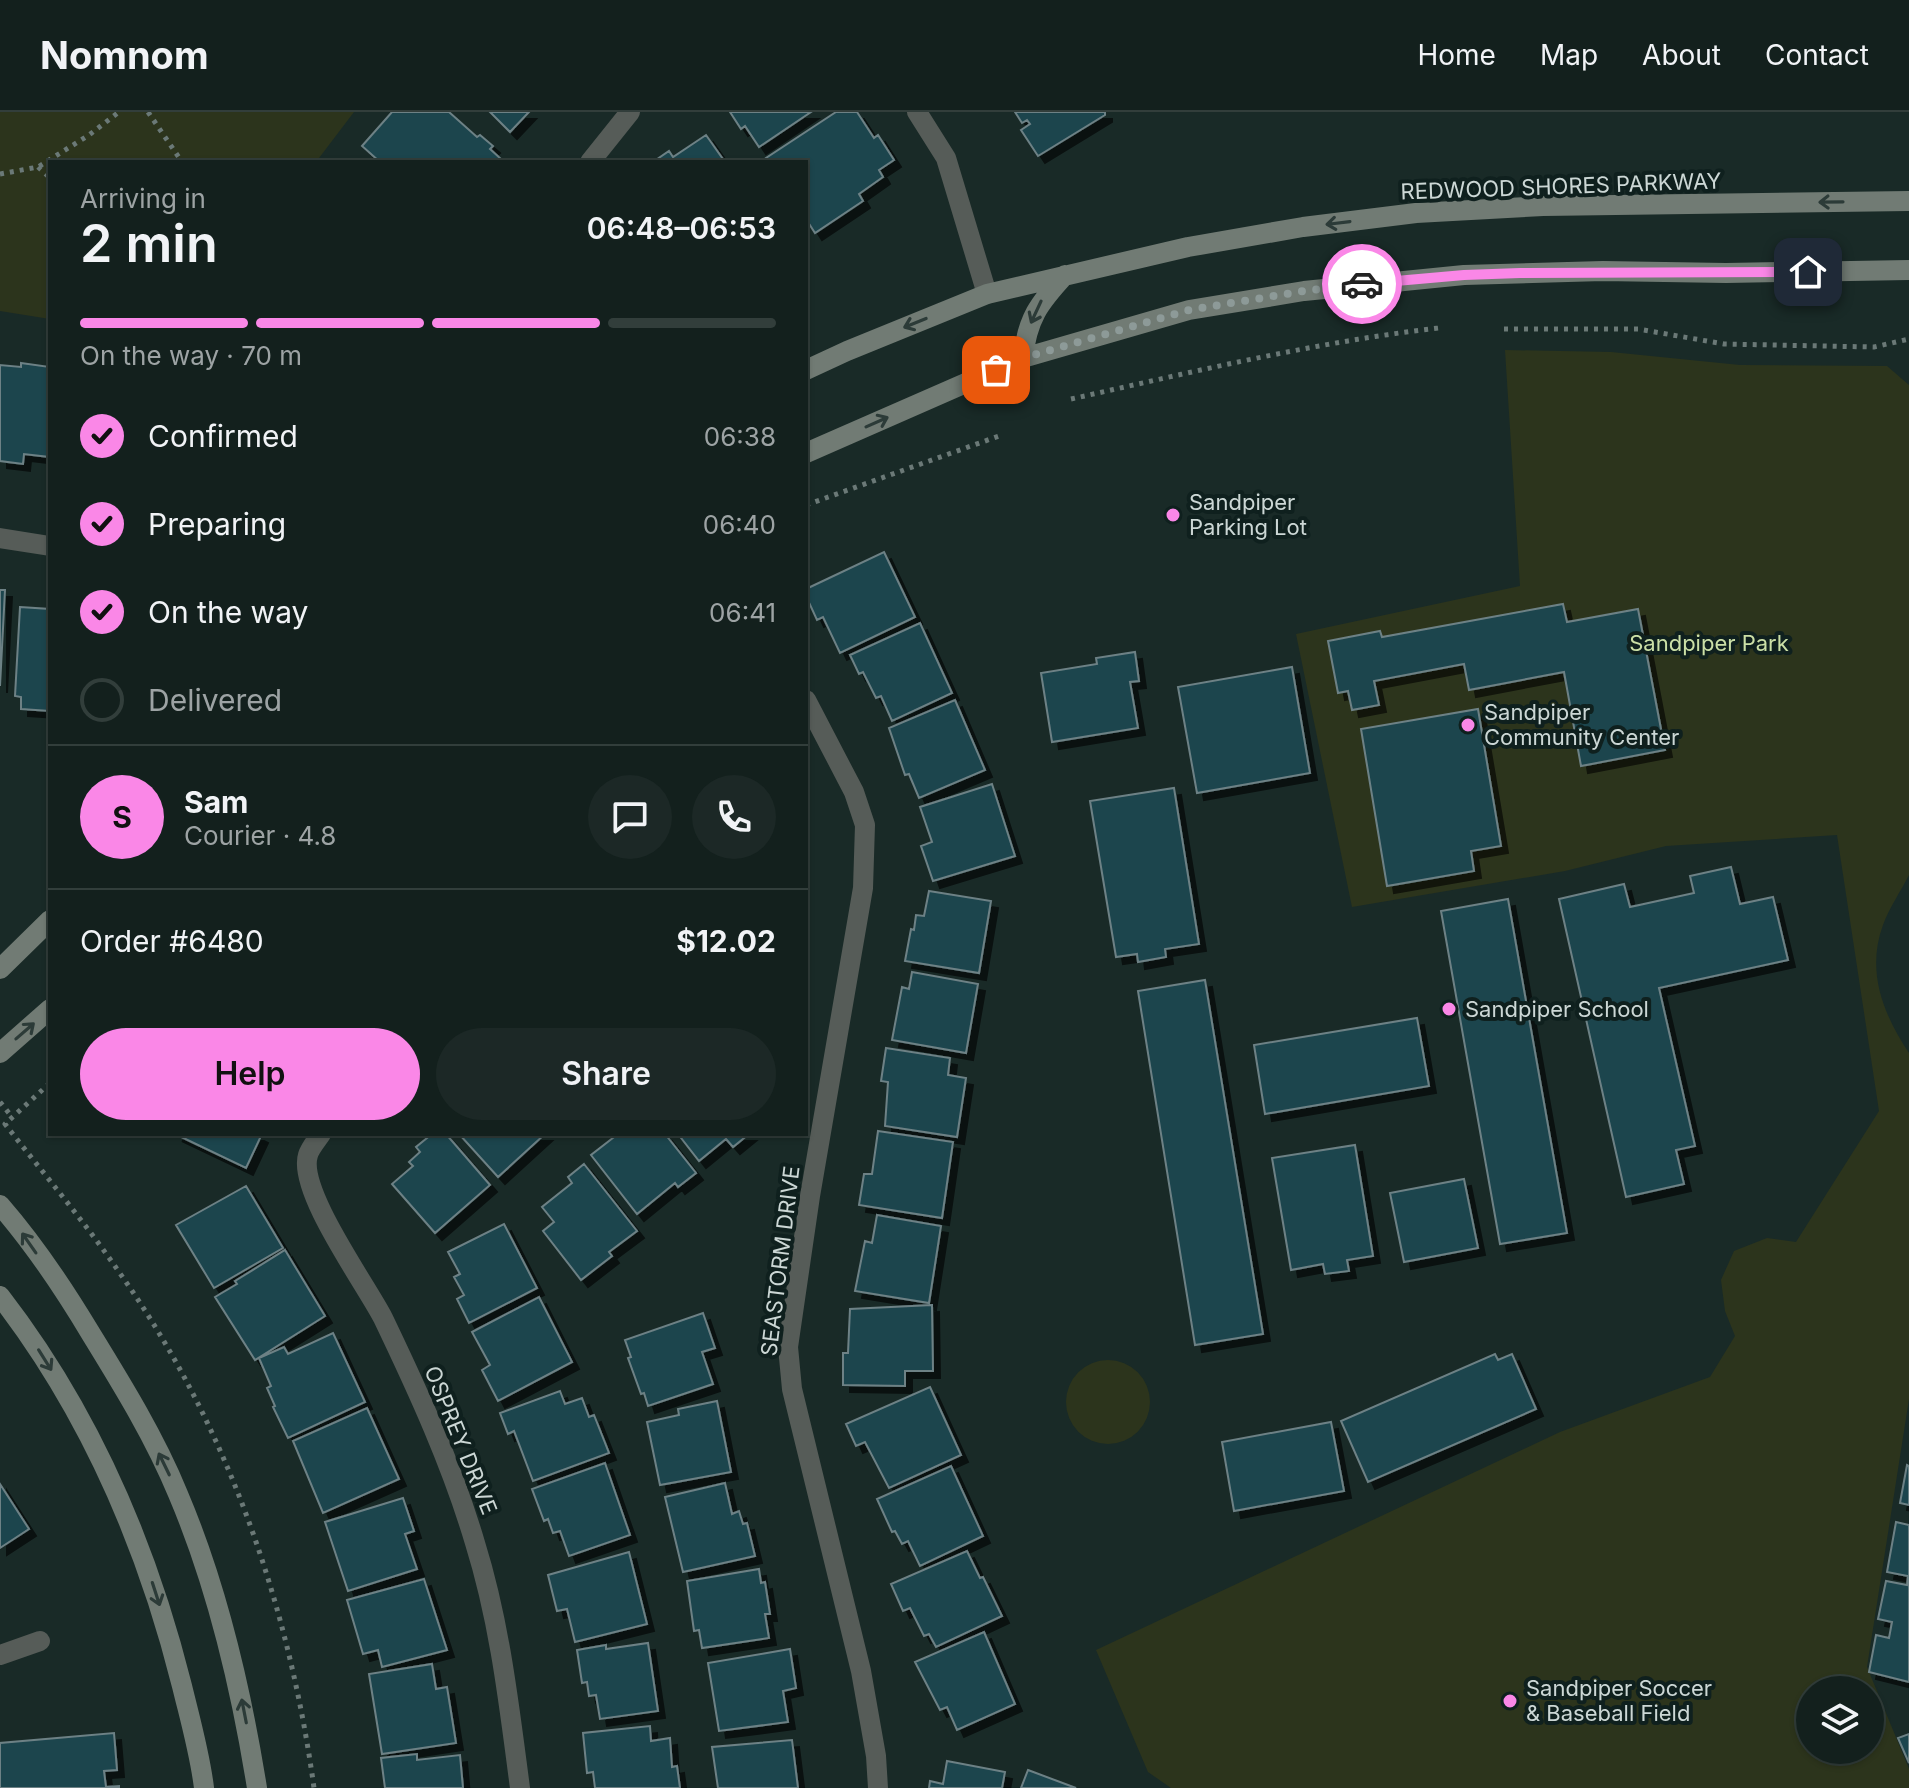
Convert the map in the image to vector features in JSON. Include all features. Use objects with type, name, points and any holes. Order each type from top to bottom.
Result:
[{"type":"main road","name":"REDWOOD SHORES PARKWAY","points":[[808,369],[987,294],[1188,247],[1303,227],[1416,213],[1584,204],[1909,201]]},
{"type":"main road","points":[[808,452],[1023,358],[1189,310],[1331,287],[1464,275],[1603,271],[1726,273],[1909,270]]},
{"type":"main road","points":[[1023,358],[1026,334],[1042,300],[1065,275]]},
{"type":"main road","points":[[0,969],[48,922]]},
{"type":"main road","points":[[0,1053],[48,1011]]},
{"type":"main road","points":[[0,1205],[74,1306],[115,1372],[178,1492],[221,1619],[243,1705],[257,1788]]},
{"type":"main road","points":[[0,1296],[76,1410],[119,1496],[150,1575],[172,1647],[204,1788]]},
{"type":"street","points":[[592,160],[630,112]]},
{"type":"street","points":[[917,112],[946,158],[987,294]]},
{"type":"street","points":[[0,538],[48,546]]},
{"type":"street","name":"SEASTORM DRIVE","points":[[808,710],[814,739],[854,792],[865,825],[863,888],[810,1196],[788,1347],[792,1389],[861,1671],[876,1756],[878,1788]]},
{"type":"street","name":"OSPREY DRIVE","points":[[320,1136],[308,1155],[308,1181],[318,1205],[380,1313],[427,1410],[476,1543],[505,1665],[520,1788]]},
{"type":"street","points":[[0,1655],[40,1641]]},
{"type":"path","points":[[49,160],[119,112]]},
{"type":"path","points":[[148,112],[181,160]]},
{"type":"path","points":[[0,174],[38,167],[48,161]]},
{"type":"path","points":[[38,167],[48,176]]},
{"type":"path","points":[[1071,399],[1369,337],[1439,328]]},
{"type":"path","points":[[1504,329],[1638,329],[1724,344],[1761,345],[1874,347],[1909,339]]},
{"type":"path","points":[[808,504],[999,436]]},
{"type":"path","points":[[48,1085],[5,1124],[120,1273],[200,1408],[254,1532],[275,1597],[295,1675],[314,1788]]},
{"type":"path","points":[[0,1102],[12,1117]]},
{"type":"green space","points":[[0,112],[354,112],[318,160],[48,160],[48,319],[0,311]]},
{"type":"green space","name":"Sandpiper Park","points":[[1505,350],[1611,352],[1740,365],[1887,366],[1909,385],[1909,875],[1883,925],[1876,959],[1885,1007],[1909,1053],[1909,1399],[1867,1667],[1871,1676],[1796,1676],[1796,1764],[1884,1764],[1884,1708],[1909,1769],[1909,1788],[1171,1788],[1148,1772],[1096,1650],[1560,1432],[1710,1377],[1735,1336],[1725,1311],[1721,1280],[1734,1251],[1767,1238],[1796,1242],[1879,1111],[1837,835],[1666,846],[1565,871],[1352,907],[1296,634],[1520,586]]},
{"type":"green space","points":[[1100,1360],[1116,1360],[1132,1367],[1143,1378],[1150,1402],[1147,1418],[1138,1432],[1116,1444],[1100,1444],[1084,1437],[1073,1426],[1066,1410],[1066,1394],[1073,1378],[1084,1367]]},
{"type":"building","points":[[392,112],[449,112],[477,137],[480,135],[493,146],[490,149],[501,159],[378,160],[362,146]]},
{"type":"building","points":[[490,112],[529,112],[510,132]]},
{"type":"building","points":[[730,112],[811,112],[759,147],[745,126],[741,129]]},
{"type":"building","points":[[836,112],[857,112],[874,138],[878,135],[894,160],[879,170],[883,177],[859,194],[863,201],[815,233],[808,222],[808,160],[766,158]]},
{"type":"building","points":[[1015,112],[1105,112],[1105,115],[1038,156],[1021,130],[1030,124],[1027,120],[1022,123]]},
{"type":"building","points":[[706,135],[724,160],[656,160],[669,151],[673,157]]},
{"type":"building","points":[[21,363],[48,367],[48,457],[24,454],[23,464],[0,461],[0,365],[21,367]]},
{"type":"building","points":[[884,552],[915,617],[840,653],[823,617],[817,620],[808,600],[808,588]]},
{"type":"building","points":[[0,590],[5,590],[0,686]]},
{"type":"building","points":[[1563,604],[1567,622],[1638,609],[1665,750],[1581,766],[1564,672],[1469,690],[1464,664],[1374,681],[1379,705],[1352,710],[1348,691],[1338,693],[1328,641],[1380,631],[1382,637]]},
{"type":"building","points":[[20,607],[48,609],[48,711],[21,709],[21,697],[15,696]]},
{"type":"building","points":[[920,623],[952,693],[892,721],[881,696],[876,698],[850,655]]},
{"type":"building","points":[[1135,652],[1139,681],[1130,682],[1138,728],[1052,742],[1041,673],[1097,664],[1096,658]]},
{"type":"building","points":[[1292,667],[1310,773],[1197,793],[1178,687]]},
{"type":"building","points":[[955,700],[985,770],[919,798],[909,774],[905,775],[889,728]]},
{"type":"building","points":[[1478,709],[1501,846],[1471,851],[1474,871],[1387,886],[1361,729]]},
{"type":"building","points":[[992,784],[1015,856],[933,881],[921,846],[932,842],[920,807]]},
{"type":"building","points":[[1174,788],[1199,944],[1165,949],[1166,957],[1138,962],[1137,954],[1116,957],[1090,801]]},
{"type":"building","points":[[1731,867],[1740,904],[1773,897],[1788,960],[1659,988],[1695,1146],[1676,1150],[1684,1184],[1626,1197],[1559,899],[1624,884],[1630,907],[1694,893],[1690,876]]},
{"type":"building","points":[[929,891],[991,901],[979,973],[905,961],[911,929],[914,930],[916,915],[924,916]]},
{"type":"building","points":[[1508,899],[1567,1233],[1500,1244],[1441,911]]},
{"type":"building","points":[[912,972],[978,984],[966,1053],[892,1040],[902,987],[909,989]]},
{"type":"building","points":[[1205,980],[1263,1334],[1195,1345],[1138,991]]},
{"type":"building","points":[[1417,1018],[1429,1086],[1265,1114],[1254,1045]]},
{"type":"building","points":[[886,1048],[950,1058],[948,1075],[966,1078],[957,1137],[885,1126],[888,1082],[881,1081]]},
{"type":"building","points":[[878,1131],[953,1142],[942,1218],[859,1205],[864,1174],[872,1174]]},
{"type":"building","points":[[179,1136],[261,1136],[246,1168]]},
{"type":"building","points":[[430,1136],[448,1136],[490,1185],[435,1233],[392,1184],[413,1166],[409,1162],[420,1152],[416,1147]]},
{"type":"building","points":[[461,1136],[543,1136],[498,1177]]},
{"type":"building","points":[[615,1136],[667,1136],[696,1173],[678,1187],[675,1183],[637,1214],[591,1155]]},
{"type":"building","points":[[680,1136],[747,1136],[733,1147],[726,1139],[699,1161]]},
{"type":"building","points":[[1355,1145],[1373,1256],[1347,1260],[1349,1271],[1325,1274],[1323,1264],[1291,1270],[1272,1158]]},
{"type":"building","points":[[584,1164],[637,1231],[609,1252],[612,1256],[581,1280],[543,1231],[554,1222],[542,1207],[572,1183],[568,1177]]},
{"type":"building","points":[[1464,1179],[1478,1248],[1404,1262],[1390,1193]]},
{"type":"building","points":[[246,1186],[283,1248],[214,1288],[176,1225]]},
{"type":"building","points":[[877,1215],[941,1226],[929,1303],[855,1291],[865,1241],[872,1243]]},
{"type":"building","points":[[504,1224],[537,1288],[469,1323],[457,1299],[464,1295],[454,1277],[460,1274],[448,1252]]},
{"type":"building","points":[[285,1250],[325,1316],[255,1360],[215,1297]]},
{"type":"building","points":[[539,1297],[572,1362],[498,1401],[482,1370],[490,1365],[472,1332]]},
{"type":"building","points":[[932,1305],[933,1371],[905,1371],[905,1386],[843,1385],[843,1353],[848,1353],[850,1309]]},
{"type":"building","points":[[703,1313],[715,1348],[702,1352],[713,1384],[648,1406],[628,1358],[631,1357],[625,1340]]},
{"type":"building","points":[[333,1333],[365,1402],[288,1438],[273,1407],[267,1388],[271,1386],[259,1358],[284,1347],[288,1354]]},
{"type":"building","points":[[1495,1354],[1498,1360],[1512,1354],[1536,1409],[1368,1482],[1341,1421]]},
{"type":"building","points":[[930,1387],[961,1455],[889,1488],[865,1442],[856,1446],[846,1424]]},
{"type":"building","points":[[560,1391],[565,1404],[582,1398],[589,1417],[594,1415],[609,1453],[533,1481],[514,1431],[508,1434],[500,1413]]},
{"type":"building","points":[[717,1401],[731,1472],[660,1485],[647,1422],[679,1415],[678,1409]]},
{"type":"building","points":[[367,1408],[399,1479],[323,1513],[293,1441]]},
{"type":"building","points":[[1331,1422],[1344,1491],[1234,1511],[1222,1442]]},
{"type":"building","points":[[605,1463],[630,1535],[569,1556],[560,1531],[553,1533],[548,1519],[544,1521],[532,1489]]},
{"type":"building","points":[[951,1466],[983,1536],[920,1566],[908,1541],[902,1544],[895,1531],[892,1532],[877,1499]]},
{"type":"building","points":[[1909,1466],[1909,1505],[1900,1503]]},
{"type":"building","points":[[725,1483],[732,1514],[739,1511],[743,1524],[747,1523],[755,1556],[683,1572],[665,1497]]},
{"type":"building","points":[[0,1484],[29,1529],[0,1548]]},
{"type":"building","points":[[403,1498],[414,1531],[405,1534],[417,1569],[348,1591],[325,1522]]},
{"type":"building","points":[[1896,1522],[1909,1525],[1909,1682],[1869,1672],[1876,1635],[1889,1638],[1892,1622],[1878,1619],[1886,1581],[1907,1585],[1908,1576],[1887,1572]]},
{"type":"building","points":[[967,1551],[1002,1616],[936,1647],[929,1634],[924,1636],[910,1608],[903,1611],[891,1584]]},
{"type":"building","points":[[629,1552],[647,1624],[575,1642],[567,1609],[557,1611],[548,1575]]},
{"type":"building","points":[[759,1569],[761,1583],[765,1582],[770,1614],[765,1614],[769,1638],[702,1648],[699,1630],[694,1631],[687,1581]]},
{"type":"building","points":[[424,1579],[447,1650],[382,1667],[378,1650],[363,1654],[347,1600]]},
{"type":"building","points":[[984,1632],[1015,1704],[957,1730],[947,1707],[940,1710],[915,1662]]},
{"type":"building","points":[[648,1643],[658,1711],[600,1719],[596,1695],[589,1696],[587,1682],[582,1683],[577,1650]]},
{"type":"building","points":[[790,1649],[796,1688],[783,1691],[788,1722],[719,1731],[708,1663]]},
{"type":"building","points":[[432,1664],[436,1689],[447,1687],[456,1743],[382,1754],[369,1674]]},
{"type":"building","points":[[650,1726],[651,1741],[670,1738],[672,1767],[677,1766],[680,1788],[595,1788],[593,1772],[587,1773],[583,1733]]},
{"type":"building","points":[[114,1733],[117,1770],[104,1771],[106,1787],[119,1788],[0,1788],[0,1743]]},
{"type":"building","points":[[1909,1734],[1909,1763],[1898,1738]]},
{"type":"building","points":[[792,1740],[798,1788],[718,1788],[712,1747]]},
{"type":"building","points":[[417,1754],[417,1760],[460,1755],[463,1788],[385,1788],[381,1758]]},
{"type":"building","points":[[947,1761],[1005,1772],[1002,1788],[929,1788],[930,1781],[943,1784]]},
{"type":"building","points":[[1028,1770],[1076,1788],[1021,1788]]},
{"type":"way so far","points":[[996,370],[1023,358],[1189,310],[1362,284]]},
{"type":"place","name":"Sandpiper Parking Lot","points":[[1173,515]]},
{"type":"place","name":"Sandpiper Community Center","points":[[1468,725]]},
{"type":"place","name":"Sandpiper School","points":[[1449,1009]]},
{"type":"place","name":"Sandpiper Soccer & Baseball Field","points":[[1510,1701]]},
{"type":"route","points":[[1362,284],[1520,273],[1808,272]]}]
